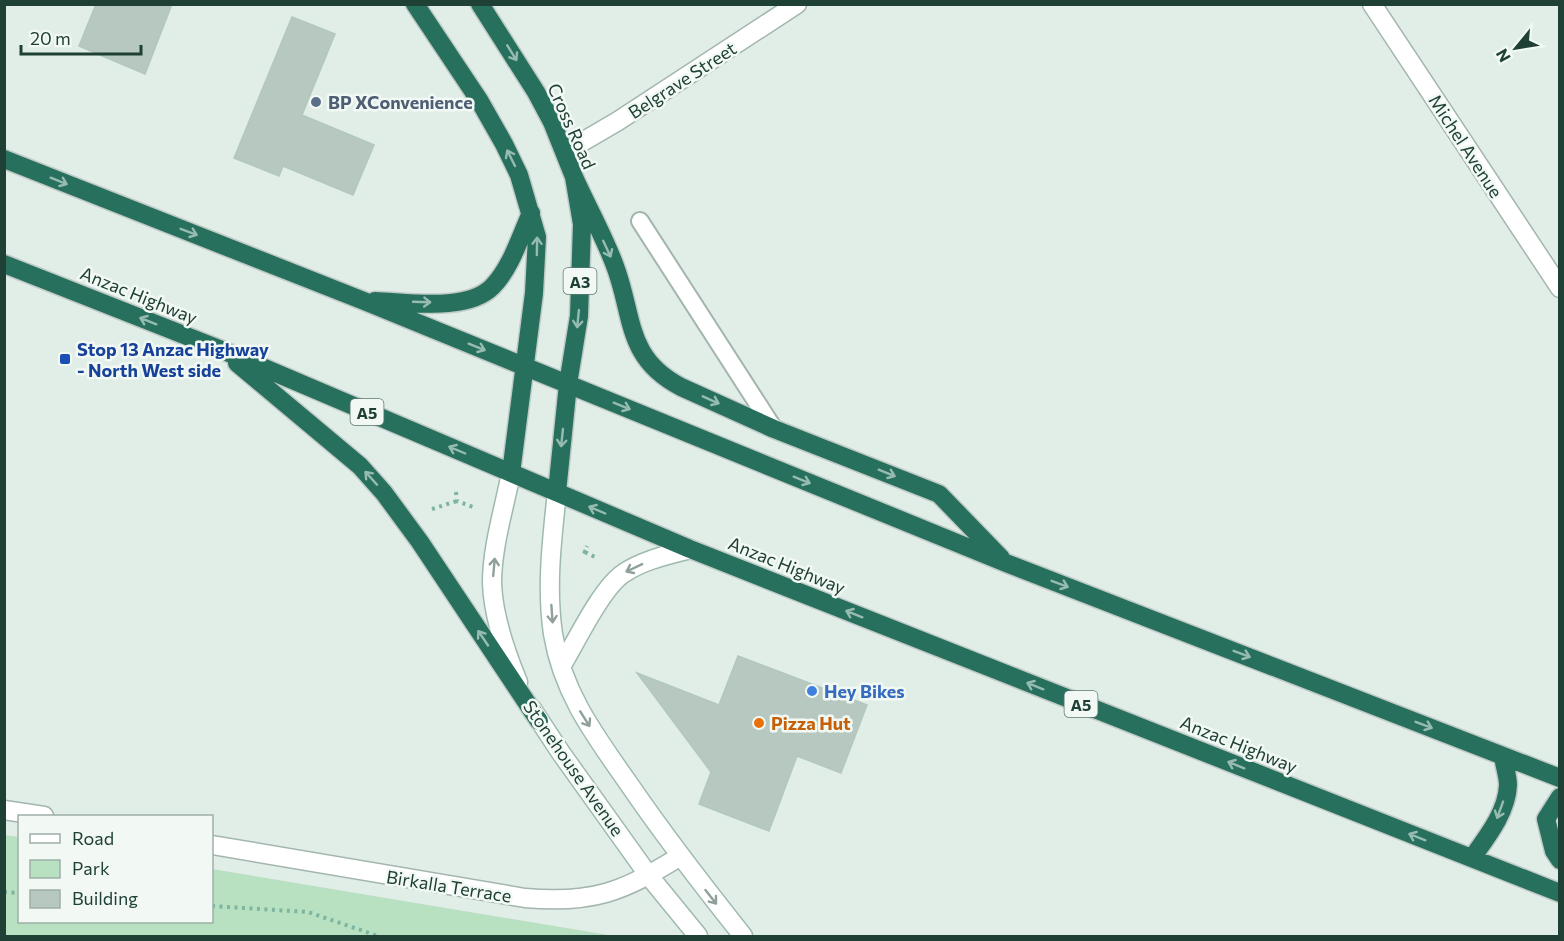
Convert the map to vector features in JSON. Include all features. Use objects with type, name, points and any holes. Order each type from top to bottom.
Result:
[{"type":"highway","points":[[415,4],[479,100],[504,144],[519,175],[537,237],[525,367],[511,473]]},
{"type":"highway","name":"Cross Road","points":[[480,4],[536,92],[565,152],[574,177],[582,224],[579,316],[568,384],[557,492]]},
{"type":"highway","points":[[4,159],[364,301],[1006,563],[1560,778]]},
{"type":"highway","points":[[574,177],[615,266],[631,331],[649,362],[668,380],[774,429],[939,494],[1006,563]]},
{"type":"highway","points":[[364,301],[459,303],[482,295],[501,274],[531,213]]},
{"type":"highway","name":"Anzac Highway","points":[[4,264],[222,350],[690,549],[1560,893]]},
{"type":"highway","points":[[222,350],[360,466],[384,493],[420,542],[539,721]]},
{"type":"highway","points":[[1472,858],[1491,832],[1501,811],[1508,786],[1503,756]]},
{"type":"highway","points":[[1560,797],[1546,819],[1554,850],[1560,860]]},
{"type":"street","name":"Belgrave Street","points":[[565,152],[618,121],[797,4]]},
{"type":"street","name":"Michel Avenue","points":[[1372,4],[1560,288]]},
{"type":"street","name":"Stonehouse Avenue","points":[[511,473],[497,543],[492,585],[495,606],[512,669],[539,721],[649,876],[698,936]]},
{"type":"street","name":"Stonehouse Avenue","points":[[557,492],[550,575],[554,635],[569,688],[582,716],[680,857],[743,936]]},
{"type":"street","points":[[562,665],[604,595],[623,573],[649,561],[690,549]]},
{"type":"street","points":[[4,810],[37,815]]},
{"type":"street","name":"Birkalla Terrace","points":[[213,845],[548,900],[589,898],[611,893],[649,876],[680,857]]},
{"type":"lane","points":[[640,221],[774,429]]},
{"type":"path","points":[[456,492],[457,501]]},
{"type":"path","points":[[430,509],[457,501],[477,508]]},
{"type":"path","points":[[585,552],[597,559]]},
{"type":"path","points":[[213,906],[308,912],[378,936]]},
{"type":"green space","points":[[4,835],[18,837],[18,923],[213,923],[213,869],[614,936],[5,936]]},
{"type":"building","points":[[96,4],[172,4],[145,74],[79,46]]},
{"type":"building","points":[[292,17],[335,34],[302,115],[374,145],[353,195],[283,166],[279,176],[234,158]]},
{"type":"building","points":[[738,656],[867,705],[841,773],[797,756],[769,831],[699,804],[711,772],[637,673],[719,705]]},
{"type":"place","name":"BP XConvenience","points":[[316,102]]},
{"type":"place","name":"Stop 13 Anzac Highway - North West side","points":[[65,359]]},
{"type":"place","name":"Hey Bikes","points":[[812,691]]},
{"type":"place","name":"Pizza Hut","points":[[759,723]]}]
